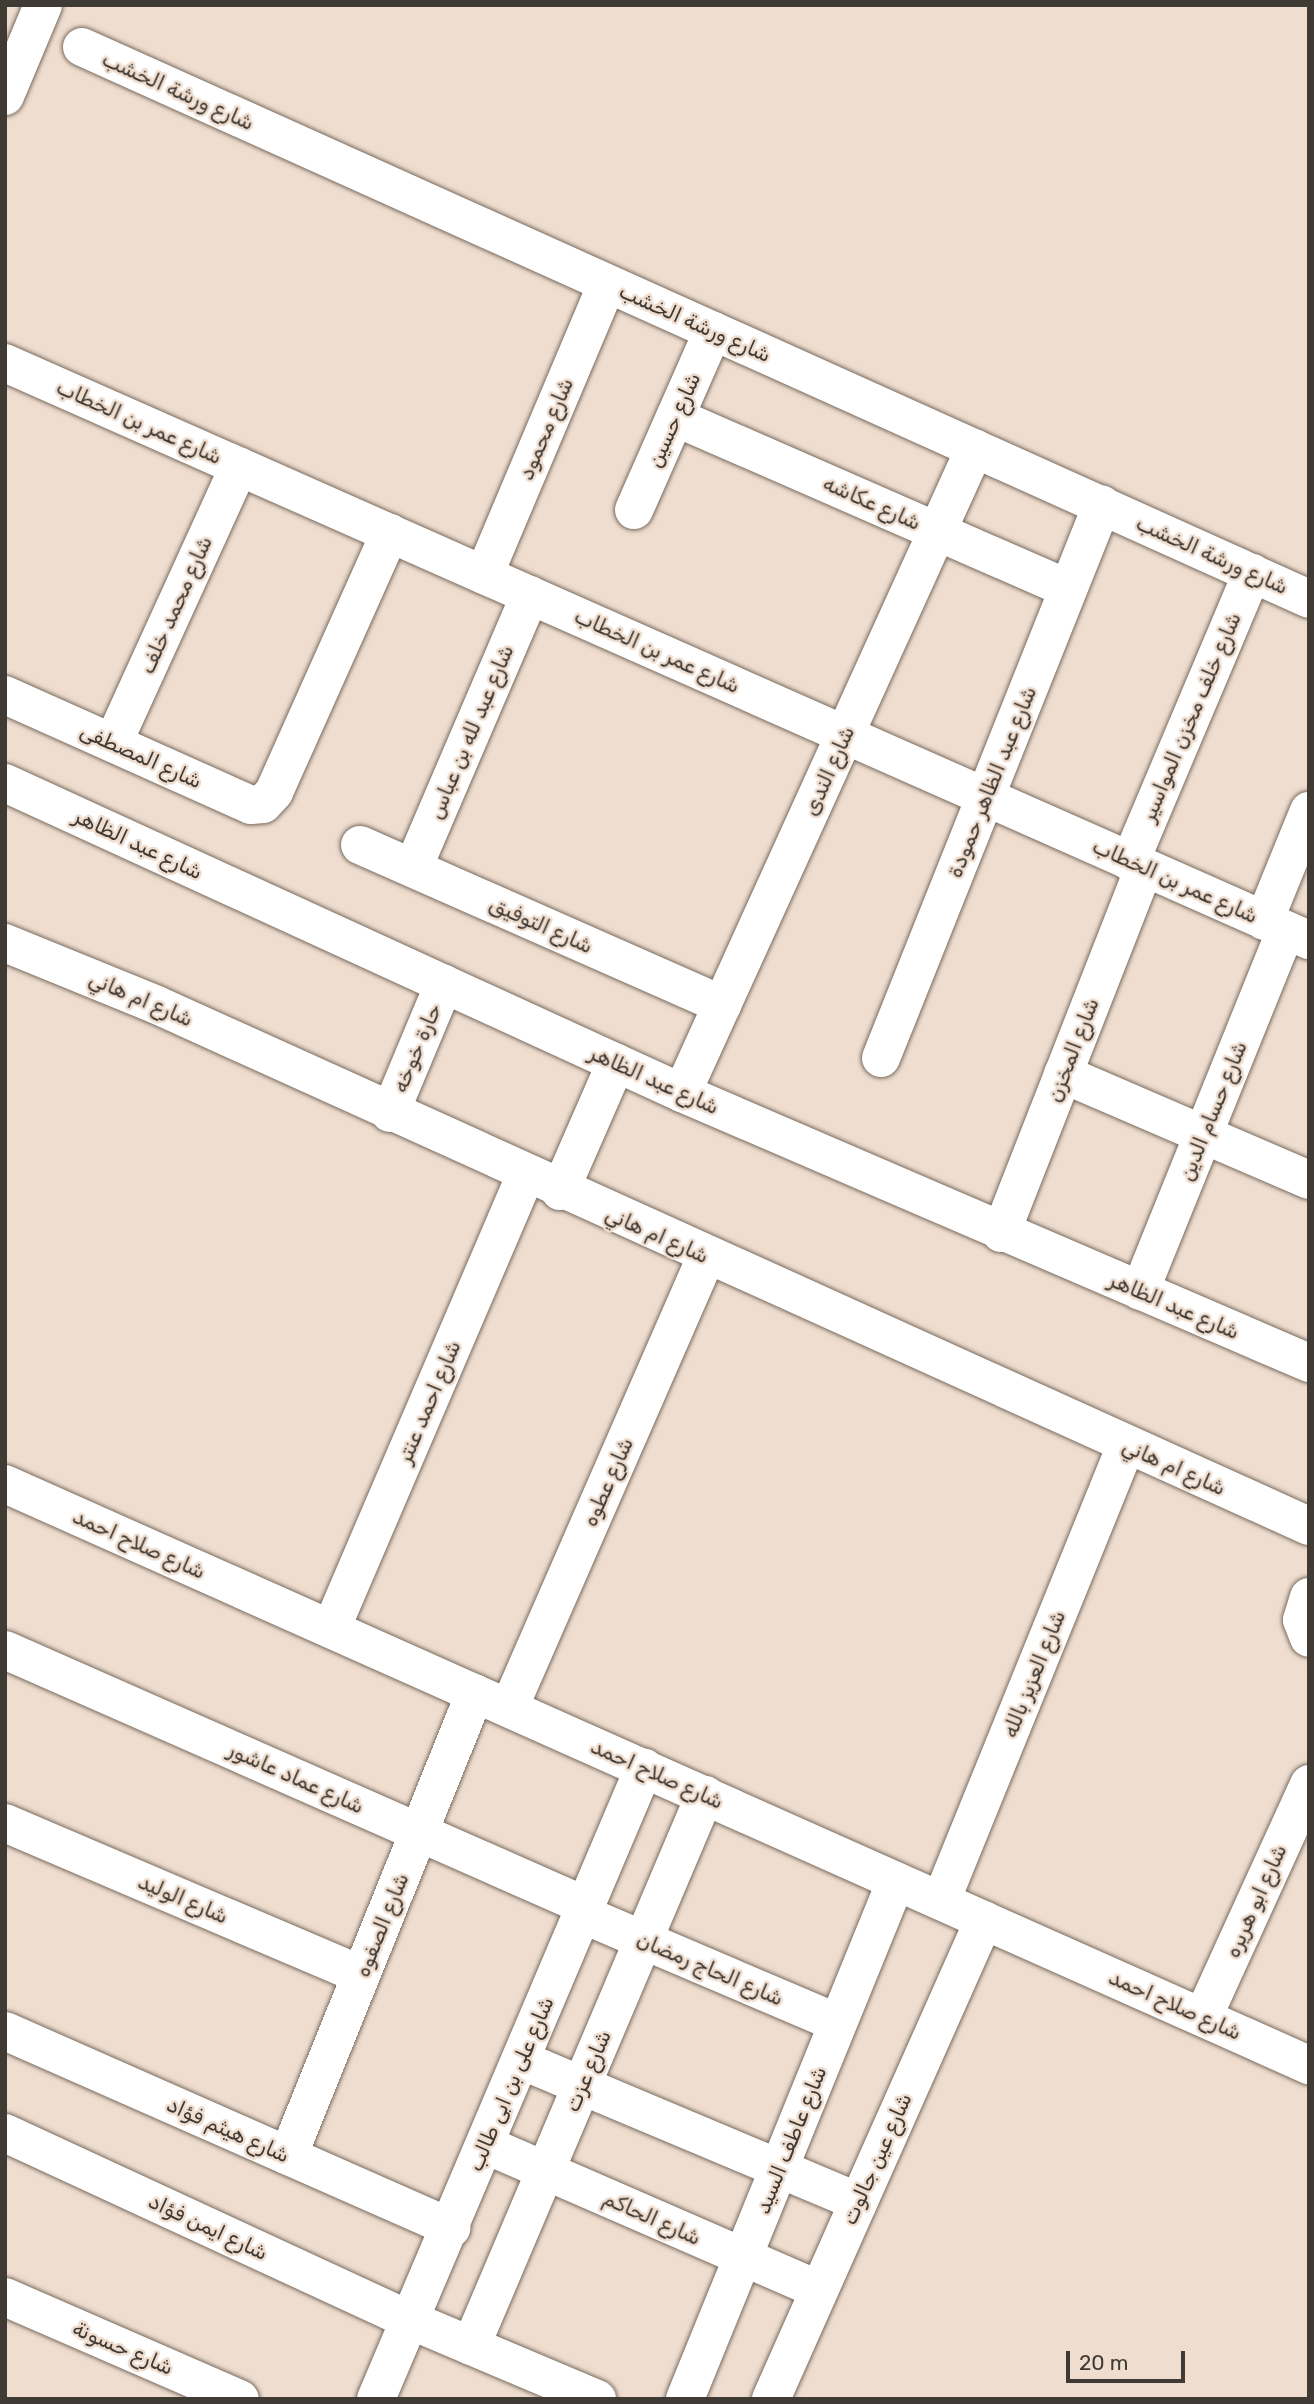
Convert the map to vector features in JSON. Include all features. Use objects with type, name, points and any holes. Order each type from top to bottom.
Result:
[{"type":"street","points":[[5,96],[43,5]]},
{"type":"street","name":"شارع ورشة الخشب","points":[[82,47],[1309,599]]},
{"type":"street","name":"شارع محمود","points":[[484,575],[607,284]]},
{"type":"street","name":"شارع حسين","points":[[634,510],[713,331]]},
{"type":"street","name":"شارع عمر بن الخطاب","points":[[5,363],[1286,930]]},
{"type":"street","name":"شارع عكاشه","points":[[675,417],[1068,589]]},
{"type":"street","name":"شارع الندى","points":[[682,1093],[975,449]]},
{"type":"street","name":"شارع محمد خلف","points":[[113,743],[239,466]]},
{"type":"street","name":"شارع عبد الظاهر حمودة","points":[[881,1058],[1102,506]]},
{"type":"street","name":"شارع المصطفى","points":[[5,695],[251,806],[263,804],[274,792],[390,533]]},
{"type":"street","name":"شارع خلف مخزن المواسير","points":[[1137,865],[1252,573]]},
{"type":"street","name":"شارع عبد لله بن عباس","points":[[413,868],[530,595]]},
{"type":"street","name":"شارع عبد الظاهر","points":[[5,783],[682,1093],[1001,1233],[1309,1363]]},
{"type":"street","name":"شارع حسام الدين","points":[[1140,1292],[1286,930],[1304,835]]},
{"type":"street","name":"شارع التوفيق","points":[[360,845],[722,1005]]},
{"type":"street","name":"شارع المخزن","points":[[1001,1233],[1063,1074],[1137,865]]},
{"type":"street","name":"شارع ام هاني","points":[[5,943],[158,1005],[560,1191],[1309,1526]]},
{"type":"street","name":"حارة خوخه","points":[[390,1113],[444,984]]},
{"type":"street","points":[[560,1191],[616,1063]]},
{"type":"street","points":[[1063,1074],[1309,1180]]},
{"type":"street","name":"شارع احمد عنتر","points":[[331,1629],[526,1175]]},
{"type":"street","name":"شارع عطوه","points":[[492,1700],[706,1257]]},
{"type":"street","name":"شارع العزيز بالله","points":[[941,1901],[1126,1446]]},
{"type":"street","name":"شارع صلاح احمد","points":[[5,1484],[1309,2065]]},
{"type":"street","points":[[1309,1597],[1302,1620],[1309,1638]]},
{"type":"street","name":"شارع عماد عاشور","points":[[5,1650],[419,1833],[584,1910]]},
{"type":"street","name":"شارع الصفوه","points":[[288,2156],[419,1833],[492,1700]]},
{"type":"street","name":"شارع على بن ابى طالب","points":[[376,2399],[412,2321],[644,1768]]},
{"type":"street","name":"شارع ابو هريره","points":[[1203,2017],[1309,1784]]},
{"type":"street","name":"شارع عزت","points":[[471,2346],[705,1795]]},
{"type":"street","name":"شارع الوليد","points":[[5,1823],[361,1975]]},
{"type":"street","name":"شارع عاطف السيد","points":[[685,2399],[897,1881]]},
{"type":"street","name":"شارع الحاج رمضان","points":[[584,1910],[643,1940],[838,2023]]},
{"type":"street","name":"شارع عين جالوت","points":[[771,2399],[984,1920]]},
{"type":"street","name":"شارع هيثم فؤاد","points":[[5,2031],[451,2228]]},
{"type":"street","points":[[521,2060],[858,2202]]},
{"type":"street","name":"شارع ايمن فؤاد","points":[[5,2133],[412,2321],[597,2399]]},
{"type":"street","name":"شارع الحاكم","points":[[486,2145],[819,2290]]},
{"type":"street","name":"شارع حسونة","points":[[5,2297],[240,2399]]}]
